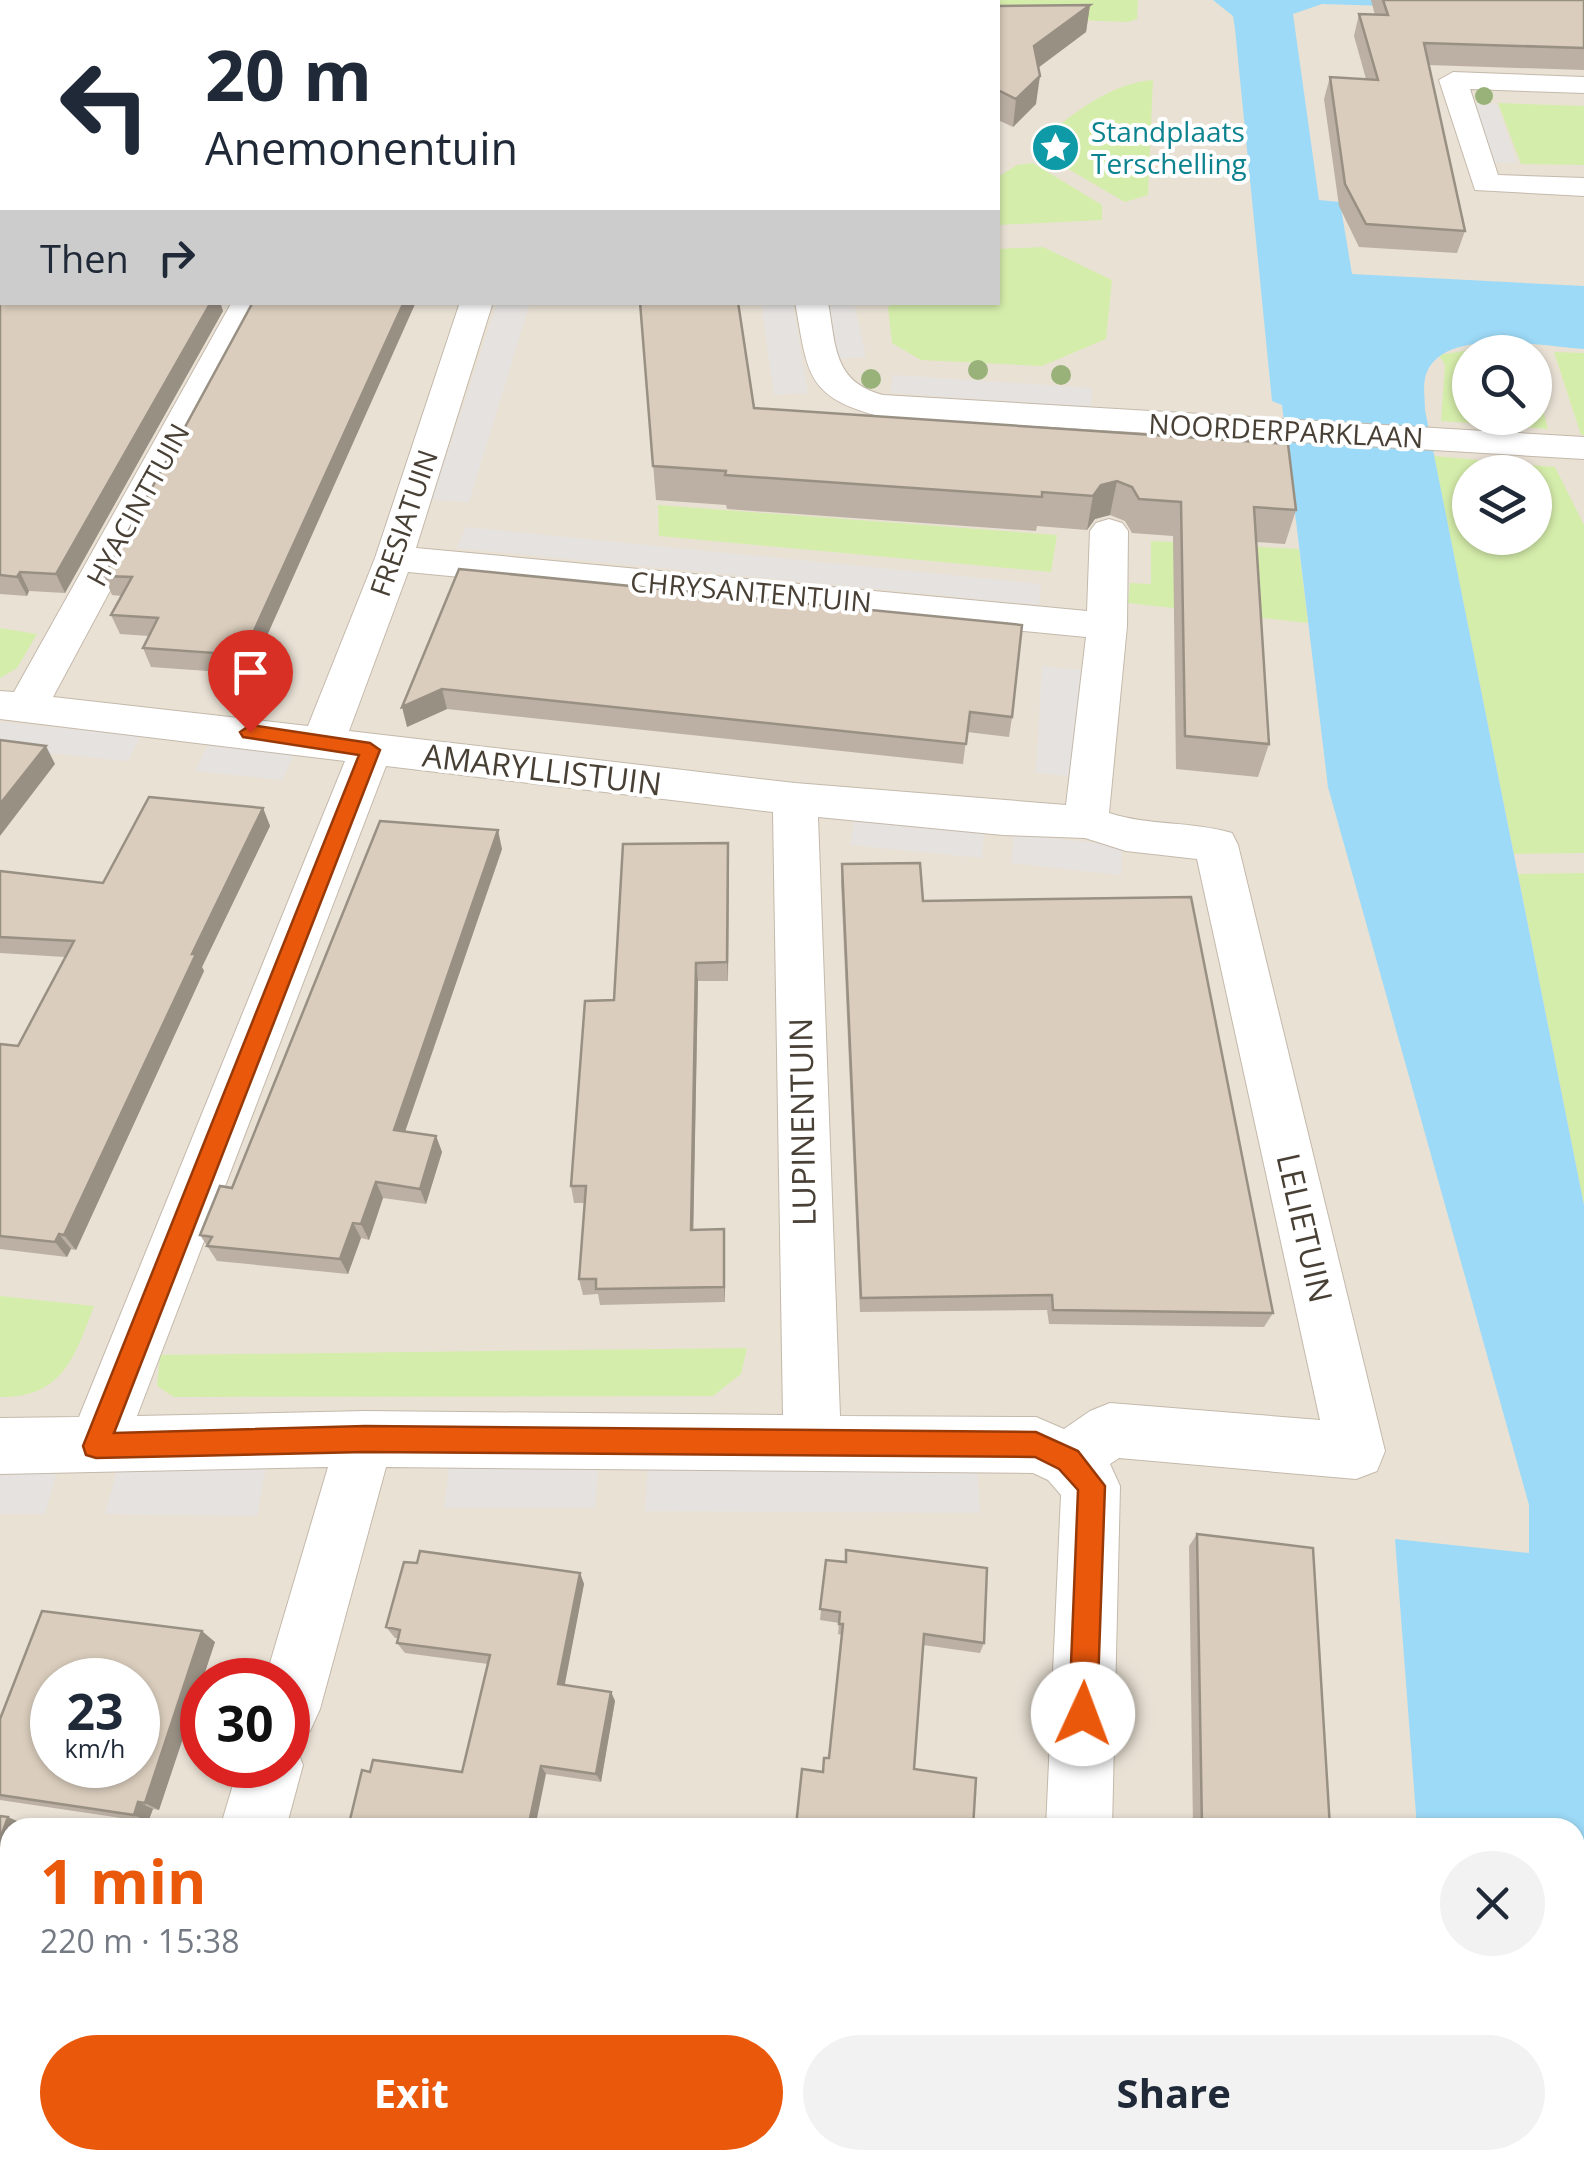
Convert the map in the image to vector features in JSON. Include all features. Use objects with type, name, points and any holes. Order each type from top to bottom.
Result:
[{"type":"street","points":[[1584,85],[1454,80],[1486,184],[1584,187]]},
{"type":"street","name":"HYACINTTUIN","points":[[14,706],[247,305]]},
{"type":"street","name":"FRESIATUIN","points":[[96,1446],[347,745],[394,558],[476,305]]},
{"type":"street","name":"NOORDERPARKLAAN","points":[[812,305],[828,380],[855,401],[882,406],[1108,437],[1171,421],[1584,448]]},
{"type":"street","points":[[1086,822],[1107,626],[1109,531]]},
{"type":"street","name":"CHRYSANTENTUIN","points":[[394,558],[1107,626]]},
{"type":"street","name":"AMARYLLISTUIN","points":[[14,706],[795,799],[1003,819],[1086,822]]},
{"type":"street","name":"LUPINENTUIN","points":[[795,799],[812,1444]]},
{"type":"street","name":"LELIETUIN","points":[[1069,1460],[1110,1430],[1356,1451],[1216,846],[1126,835],[1086,822]]},
{"type":"street","points":[[303,1658],[365,1439]]},
{"type":"street","points":[[0,1446],[365,1439],[1036,1445],[1069,1460],[1091,1486],[1079,1818]]},
{"type":"street","points":[[257,1818],[265,1788]]},
{"type":"shaded area","points":[[1000,0],[1584,0],[1584,1818],[0,1818],[0,305],[1000,305]]},
{"type":"shaded area","points":[[1468,103],[1497,104],[1517,163],[1487,162]]},
{"type":"shaded area","points":[[496,305],[529,305],[469,502],[432,500]]},
{"type":"shaded area","points":[[761,305],[793,305],[808,393],[774,395]]},
{"type":"shaded area","points":[[827,305],[854,305],[866,357],[838,359]]},
{"type":"shaded area","points":[[893,375],[1092,388],[1091,407],[890,393]]},
{"type":"shaded area","points":[[466,527],[1041,584],[1039,605],[457,548]]},
{"type":"shaded area","points":[[1042,666],[1081,670],[1077,777],[1036,773]]},
{"type":"shaded area","points":[[0,722],[141,736],[128,761],[0,748]]},
{"type":"shaded area","points":[[208,745],[294,755],[282,780],[195,771]]},
{"type":"shaded area","points":[[855,816],[984,829],[982,858],[850,845]]},
{"type":"shaded area","points":[[1014,834],[1122,846],[1121,875],[1011,863]]},
{"type":"shaded area","points":[[450,1459],[599,1461],[595,1508],[444,1508]]},
{"type":"shaded area","points":[[648,1463],[977,1465],[980,1513],[645,1511]]},
{"type":"shaded area","points":[[0,1465],[59,1465],[45,1514],[0,1514]]},
{"type":"shaded area","points":[[118,1466],[266,1467],[257,1516],[105,1514]]},
{"type":"green space","points":[[1000,0],[1138,0],[1137,19],[1128,22],[1000,17]]},
{"type":"green space","points":[[1153,80],[1148,195],[1125,202],[1063,166],[1073,150],[1053,130],[1112,91]]},
{"type":"green space","points":[[1498,103],[1584,106],[1584,165],[1521,164]]},
{"type":"green space","points":[[1033,163],[1102,205],[1102,220],[1000,225],[1000,176],[1017,165]]},
{"type":"green space","points":[[1043,247],[1112,280],[1106,339],[1042,366],[921,360],[892,343],[888,307],[891,305],[1000,305],[1000,249]]},
{"type":"green space","points":[[1554,352],[1584,353],[1584,435],[1581,435]]},
{"type":"green space","points":[[1452,353],[1452,422],[1441,421],[1445,365],[1439,355]]},
{"type":"green space","points":[[1434,456],[1452,458],[1452,546]]},
{"type":"green space","points":[[1552,467],[1584,525],[1584,853],[1514,854],[1454,555],[1552,555]]},
{"type":"green space","points":[[658,505],[1057,535],[1051,572],[659,536]]},
{"type":"green space","points":[[1151,541],[1299,549],[1308,623],[1128,603],[1130,583],[1151,584]]},
{"type":"green space","points":[[0,628],[37,634],[17,668],[0,678]]},
{"type":"green space","points":[[1584,873],[1584,1205],[1518,874]]},
{"type":"green space","points":[[0,1296],[94,1306],[64,1371],[39,1390],[0,1397]]},
{"type":"green space","points":[[747,1348],[741,1374],[713,1396],[174,1397],[157,1386],[160,1355]]},
{"type":"water","points":[[1213,0],[1584,0],[1584,12],[1322,4],[1293,14],[1319,200],[1340,202],[1352,274],[1584,286],[1584,349],[1552,346],[1552,335],[1452,335],[1452,350],[1434,361],[1424,390],[1452,555],[1584,1205],[1584,1818],[1416,1818],[1395,1539],[1529,1553],[1529,1505],[1328,787],[1282,405],[1272,401],[1233,16]]},
{"type":"building","points":[[1383,0],[1584,0],[1584,48],[1424,43],[1465,231],[1366,224],[1345,184],[1330,77],[1378,80],[1359,14],[1388,15]]},
{"type":"building","points":[[1090,5],[1034,46],[1040,76],[1016,99],[1000,91],[1000,6]]},
{"type":"building","points":[[0,305],[209,305],[56,574],[0,575]]},
{"type":"building","points":[[251,305],[403,305],[243,655],[143,648],[158,618],[111,615],[132,577],[104,576]]},
{"type":"building","points":[[640,305],[738,305],[754,408],[1288,444],[1296,510],[1254,507],[1269,744],[1185,736],[1181,502],[1139,499],[1132,487],[1117,481],[1101,485],[1093,496],[1042,492],[1042,497],[725,475],[726,471],[653,466]]},
{"type":"building","points":[[459,569],[1022,625],[1012,717],[970,712],[966,744],[442,689],[402,707]]},
{"type":"building","points":[[0,740],[46,746],[0,804]]},
{"type":"building","points":[[149,797],[263,808],[64,1235],[59,1234],[55,1242],[0,1236],[0,1044],[18,1046],[74,941],[0,937],[0,871],[103,883]]},
{"type":"building","points":[[380,821],[498,830],[394,1130],[436,1136],[420,1189],[376,1182],[361,1224],[353,1223],[340,1259],[207,1246],[212,1237],[200,1235],[220,1186],[232,1188]]},
{"type":"building","points":[[728,843],[727,962],[696,963],[691,1230],[724,1229],[724,1287],[596,1289],[596,1279],[579,1279],[586,1186],[571,1186],[585,1001],[614,1000],[623,844]]},
{"type":"building","points":[[920,863],[923,901],[1191,897],[1273,1313],[1053,1310],[1052,1295],[861,1298],[842,864]]},
{"type":"building","points":[[1197,1534],[1313,1548],[1329,1818],[1202,1818]]},
{"type":"building","points":[[846,1550],[987,1568],[984,1643],[924,1634],[914,1769],[976,1778],[974,1818],[797,1818],[802,1769],[823,1772],[824,1758],[829,1758],[843,1624],[839,1624],[840,1612],[820,1609],[826,1560],[846,1562]]},
{"type":"building","points":[[420,1551],[580,1573],[558,1684],[611,1692],[596,1774],[541,1766],[530,1818],[350,1818],[362,1770],[370,1772],[373,1760],[462,1772],[490,1655],[397,1643],[400,1630],[386,1627],[404,1562],[417,1563]]},
{"type":"building","points":[[42,1611],[202,1631],[193,1658],[180,1658],[180,1697],[160,1758],[160,1658],[30,1658],[30,1788],[150,1788],[145,1803],[138,1802],[134,1815],[0,1795],[0,1719]]},
{"type":"place","name":"Standplaats Terschelling","points":[[1056,148]]},
{"type":"route","points":[[250,732],[370,750],[96,1446],[365,1439],[1036,1445],[1069,1460],[1091,1486],[1083,1714]]}]
